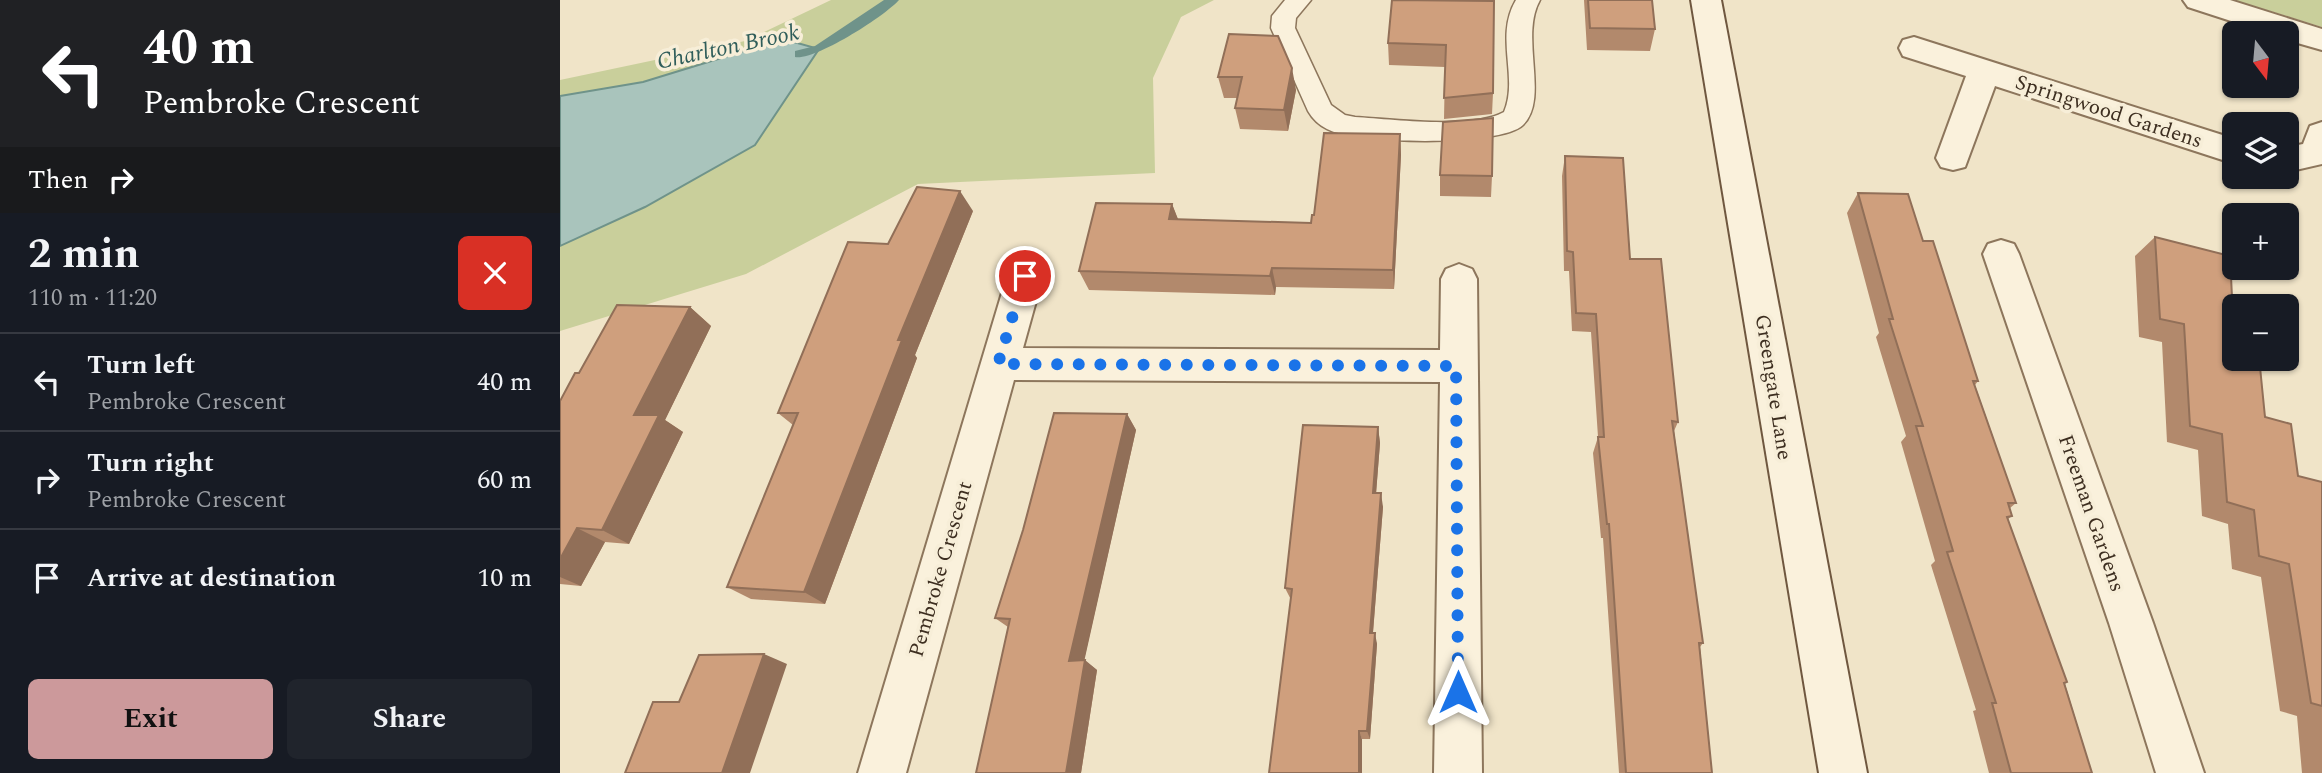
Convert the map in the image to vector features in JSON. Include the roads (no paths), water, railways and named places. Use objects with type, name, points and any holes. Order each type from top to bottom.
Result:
[{"type":"street","name":"Greengate Lane","points":[[1706,0],[1735,151],[1787,466],[1843,773]]},
{"type":"street","points":[[2198,0],[2322,40]]},
{"type":"street","name":"Springwood Gardens","points":[[1914,48],[2222,148]]},
{"type":"street","points":[[1953,159],[1984,71]]},
{"type":"street","points":[[2299,157],[2317,153],[2322,134]]},
{"type":"street","name":"Freeman Gardens","points":[[2001,254],[2131,623],[2180,773]]},
{"type":"street","name":"Pembroke Crescent","points":[[882,773],[1025,276]]},
{"type":"street","points":[[1458,773],[1456,366],[1459,279]]},
{"type":"street","points":[[998,364],[1456,366]]},
{"type":"lane","points":[[1299,0],[1284,16],[1283,28],[1321,111],[1337,123],[1355,127],[1475,131],[1502,127],[1514,118],[1517,111],[1520,103],[1519,14],[1528,0]]},
{"type":"water","points":[[783,39],[819,49],[755,145],[645,207],[560,246],[560,96],[643,82]]},
{"type":"waterway","name":"Charlton Brook","points":[[799,54],[819,49],[893,0]]}]
